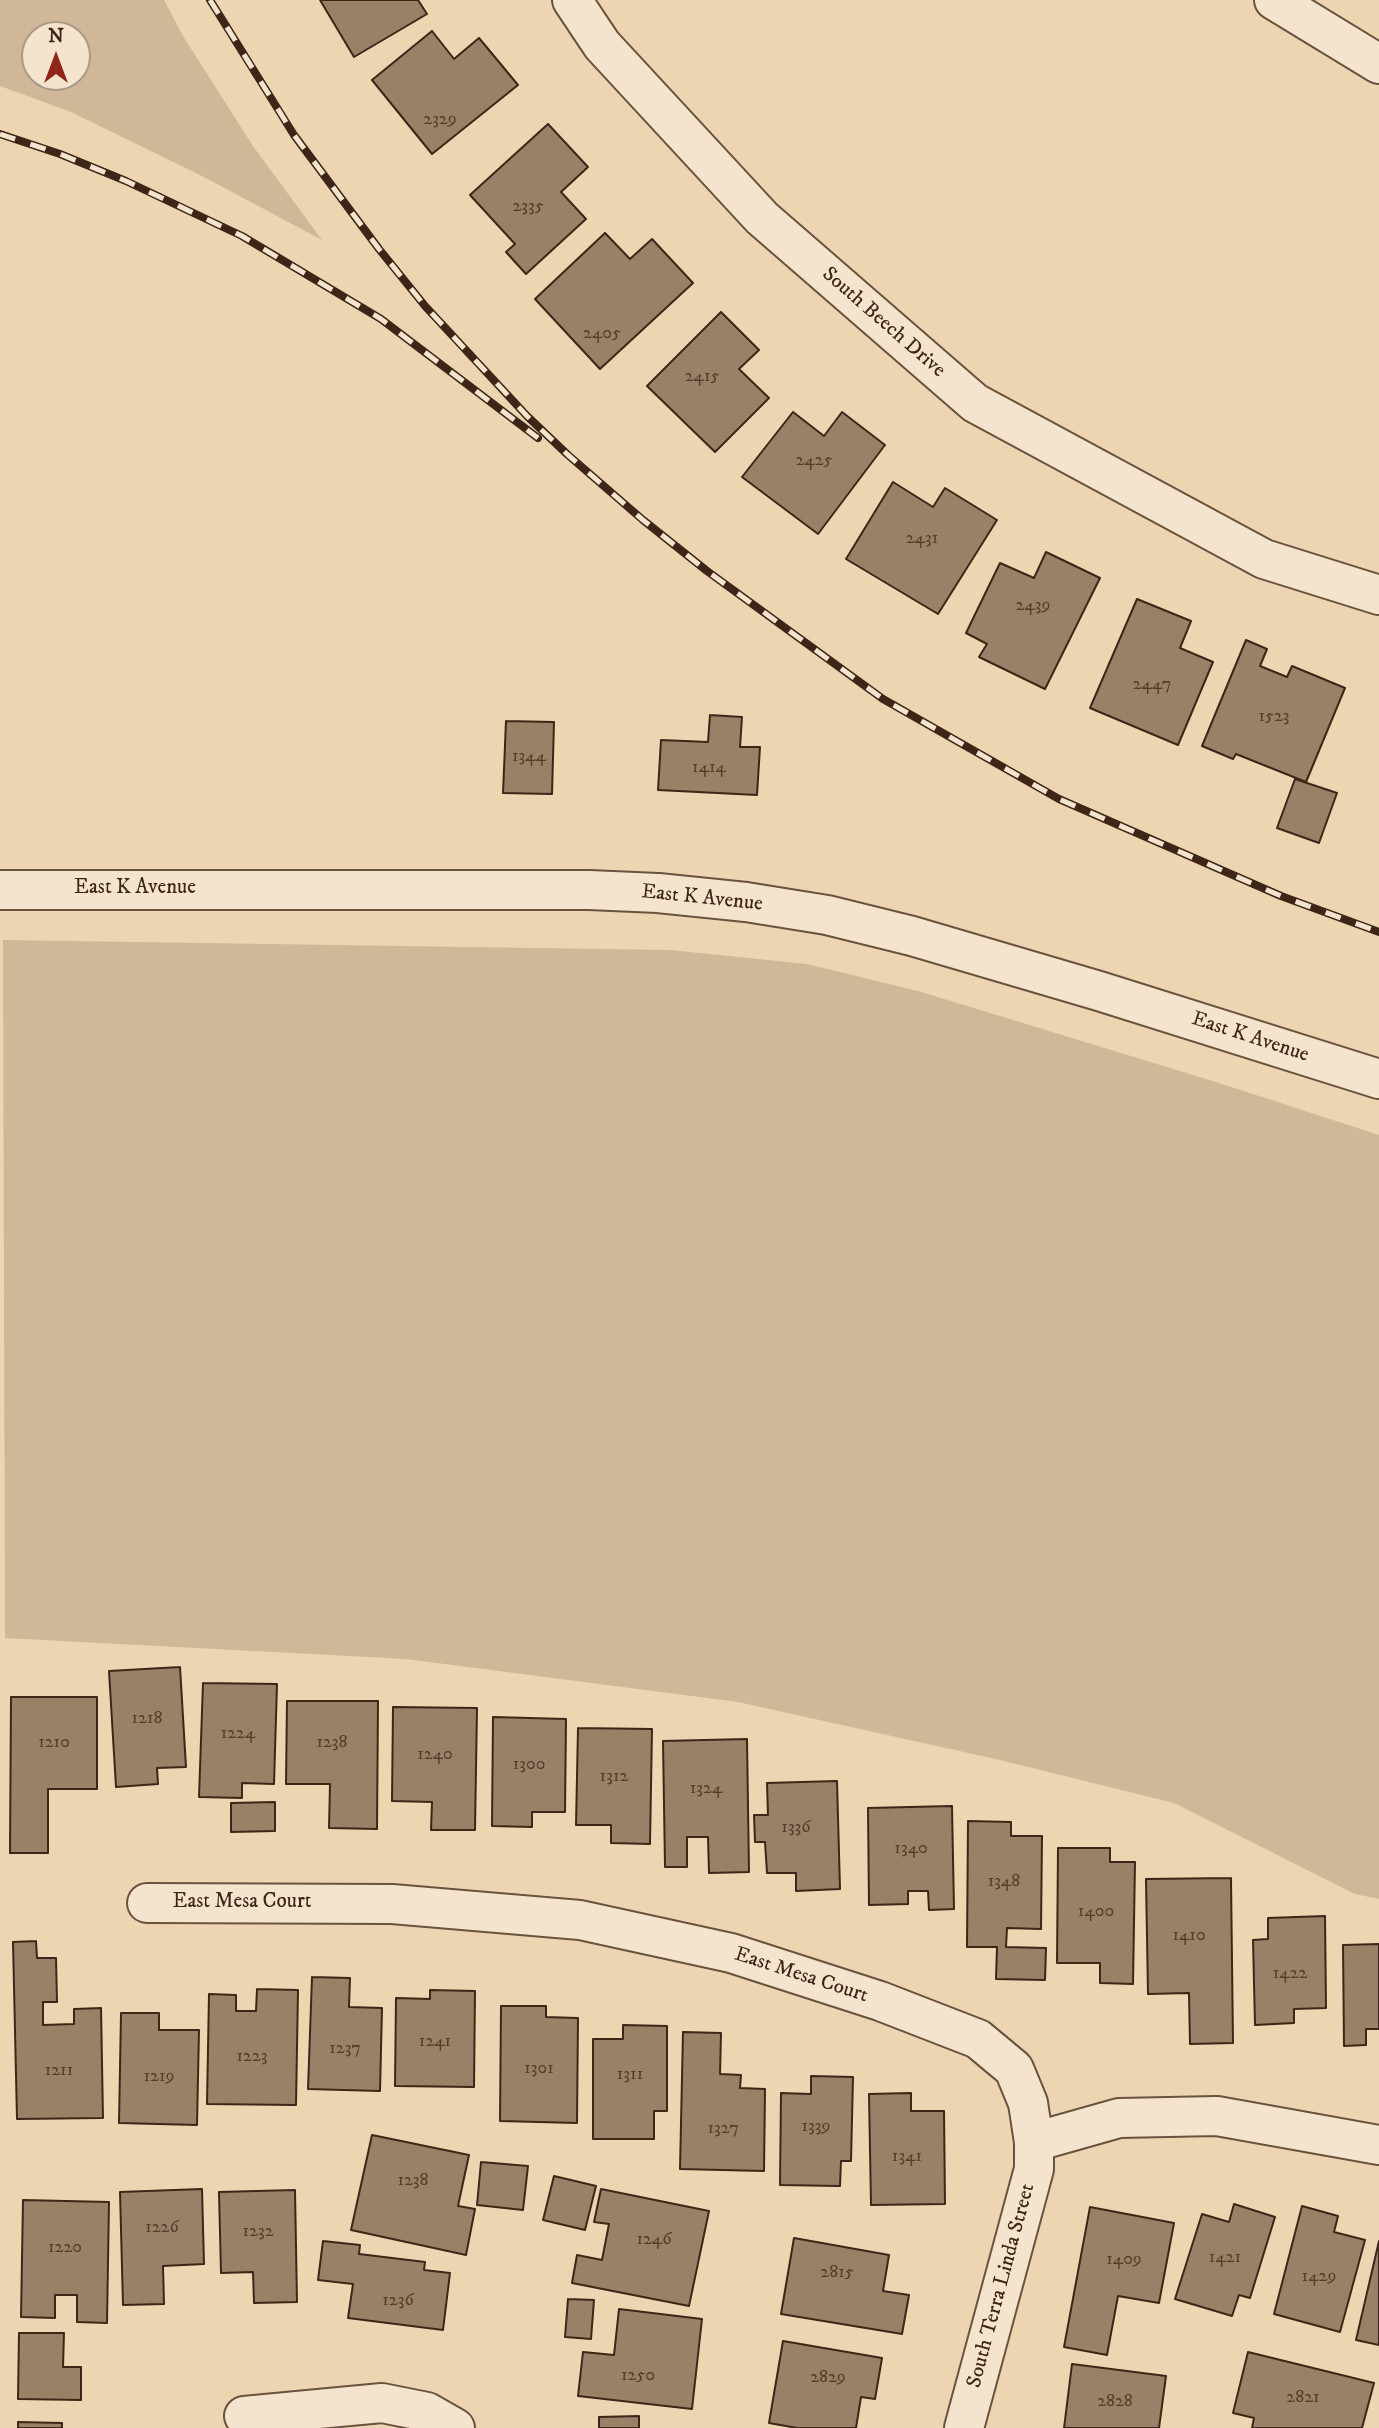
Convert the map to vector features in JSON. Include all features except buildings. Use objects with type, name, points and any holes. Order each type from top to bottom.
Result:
[{"type":"street","name":"South Beech Drive","points":[[572,0],[602,45],[762,218],[975,403],[1264,559],[1379,595]]},
{"type":"street","points":[[1274,0],[1379,64]]},
{"type":"street","name":"East K Avenue","points":[[0,890],[589,890],[658,893],[757,903],[827,915],[912,936],[1099,991],[1379,1079]]},
{"type":"street","name":"East Mesa Court","points":[[147,1903],[419,1906],[580,1920],[731,1952],[880,2001],[978,2039],[1014,2069],[1028,2103],[1034,2142]]},
{"type":"street","points":[[1034,2142],[1119,2118],[1217,2116],[1379,2145]]},
{"type":"street","name":"South Terra Linda Street","points":[[964,2428],[1034,2169],[1034,2142]]},
{"type":"street","points":[[244,2416],[382,2403],[427,2412],[455,2428]]},
{"type":"shaded area","points":[[0,0],[164,0],[183,36],[253,146],[322,240],[202,176],[71,112],[0,86]]},
{"type":"shaded area","points":[[3,940],[670,950],[807,964],[918,991],[1379,1135],[1379,1899],[1355,1894],[1174,1803],[1000,1760],[738,1702],[406,1659],[5,1638]]},
{"type":"railway","points":[[210,0],[294,135],[425,306],[527,416],[643,520],[707,571],[883,699],[1059,799],[1281,896],[1379,932]]},
{"type":"railway","points":[[0,134],[60,154],[126,181],[242,236],[381,319],[538,438]]}]
